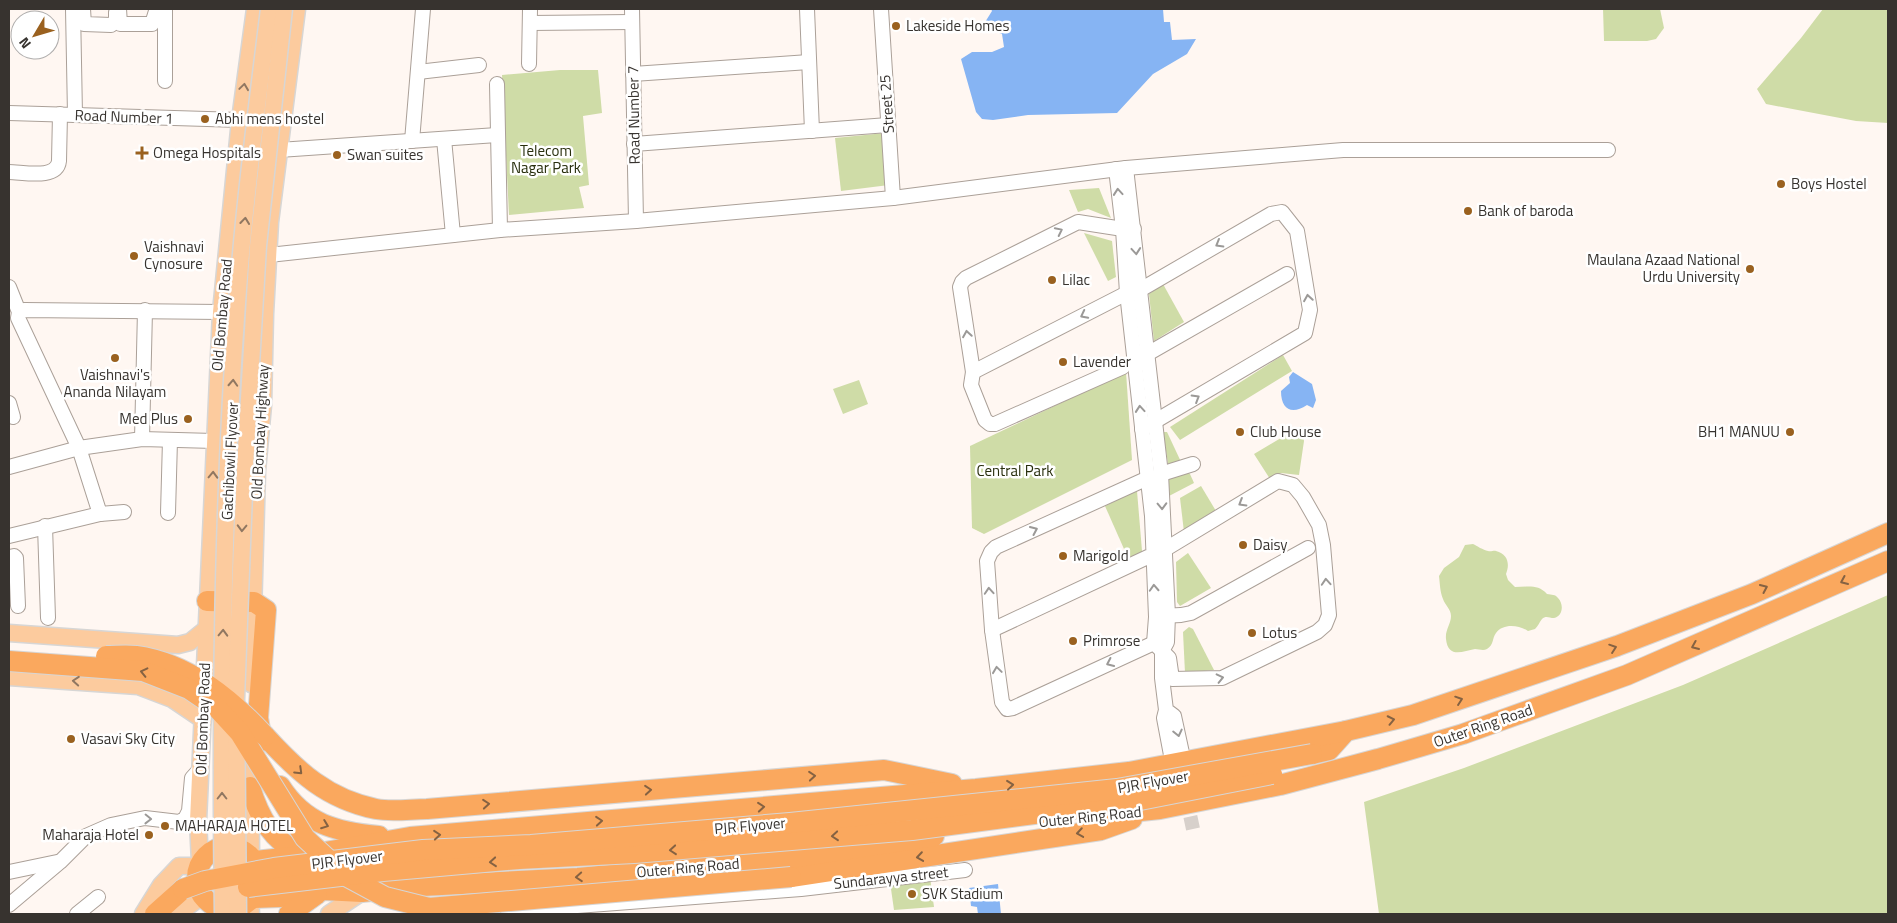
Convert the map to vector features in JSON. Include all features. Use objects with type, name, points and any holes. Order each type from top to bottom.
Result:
[{"type":"highway","points":[[252,859],[302,856],[410,837],[976,789],[1129,772],[1346,731],[1413,715],[1617,646],[1752,594],[1888,533]]},
{"type":"highway","name":"Outer Ring Road","points":[[248,907],[281,897],[323,890],[362,892],[398,888],[578,878],[784,859],[976,830],[1160,809],[1280,784],[1422,747],[1627,675],[1888,561]]},
{"type":"highway","points":[[208,601],[254,602],[266,610],[258,718],[262,743],[271,772],[284,792],[313,820],[337,830],[381,836],[410,837]]},
{"type":"highway","points":[[9,650],[78,655],[135,656],[157,660],[186,672],[214,689],[244,713],[305,777],[340,799],[378,810],[427,809],[884,770],[976,789]]},
{"type":"highway","points":[[9,661],[143,671],[189,688],[217,708],[240,733],[305,838],[346,876],[385,897],[429,908],[791,877],[1101,830],[1160,809]]},
{"type":"highway","name":"PJR Flyover","points":[[167,914],[190,898],[271,883],[519,859],[634,854],[912,830],[1135,800],[1237,782],[1314,759],[1329,750],[1346,731]]},
{"type":"highway","name":"PJR Flyover","points":[[155,914],[183,889],[205,881],[274,868],[423,850],[531,845],[790,823],[1117,789],[1314,759],[1369,762]]},
{"type":"highway","points":[[250,787],[257,810],[269,831],[286,847],[302,856]]},
{"type":"highway","points":[[227,846],[238,848],[247,853],[252,859],[258,870],[259,880],[257,890],[248,907],[228,910],[202,903],[196,880],[200,864],[212,851],[227,846]]},
{"type":"highway","points":[[289,914],[323,890]]},
{"type":"main road","name":"Old Bombay Road","points":[[200,864],[198,821],[221,312],[240,120],[255,9]]},
{"type":"main road","name":"Gachibowli Flyover","points":[[223,914],[221,692],[237,305],[256,109],[269,9]]},
{"type":"main road","name":"Gachibowli Flyover","points":[[248,907],[236,699],[245,468],[258,246],[284,9]]},
{"type":"main road","name":"Old Bombay Highway","points":[[252,859],[250,787],[257,471],[263,405],[265,314],[270,222],[297,9]]},
{"type":"main road","points":[[9,633],[178,645],[190,642],[206,629]]},
{"type":"main road","points":[[9,677],[138,686],[172,699],[203,720]]},
{"type":"main road","points":[[143,914],[161,885],[179,866],[200,864]]},
{"type":"main road","points":[[329,914],[362,892]]},
{"type":"main road","points":[[178,914],[202,903]]},
{"type":"street","points":[[73,9],[75,114]]},
{"type":"street","points":[[82,9],[84,24],[111,25],[116,21],[117,9]]},
{"type":"street","points":[[117,9],[120,24],[152,24],[160,10]]},
{"type":"street","points":[[412,141],[423,9]]},
{"type":"street","points":[[530,9],[530,64]]},
{"type":"street","points":[[806,9],[812,131]]},
{"type":"street","name":"Street 25","points":[[880,9],[893,198]]},
{"type":"street","points":[[160,10],[165,81]]},
{"type":"street","points":[[530,23],[632,16]]},
{"type":"street","name":"Road Number 7","points":[[632,16],[636,221]]},
{"type":"street","points":[[633,74],[809,62]]},
{"type":"street","points":[[418,72],[479,65]]},
{"type":"street","points":[[497,84],[500,230]]},
{"type":"street","name":"Road Number 1","points":[[9,113],[240,120]]},
{"type":"street","points":[[9,172],[44,173],[54,171],[59,166],[60,114]]},
{"type":"street","points":[[634,144],[888,125]]},
{"type":"street","points":[[279,150],[497,135]]},
{"type":"street","points":[[444,139],[453,235]]},
{"type":"street","points":[[269,256],[500,230],[636,221],[893,198],[1121,168],[1343,150],[1608,150]]},
{"type":"street","points":[[1121,168],[1154,476],[1152,516],[1158,553],[1162,616],[1166,642],[1158,647],[1007,709],[1002,702],[992,630],[987,561],[991,552],[996,547],[1154,476],[1193,464]]},
{"type":"street","points":[[973,372],[1133,291],[1271,214],[1282,212],[1297,231],[1310,310],[1305,333],[1148,426]]},
{"type":"street","points":[[1123,367],[995,424],[990,424],[985,420],[971,385],[973,372],[960,287],[962,282],[990,266],[1078,222],[1128,229]]},
{"type":"street","points":[[1142,357],[1287,274]]},
{"type":"street","points":[[9,287],[15,317],[79,448],[100,514]]},
{"type":"street","points":[[15,317],[24,310],[221,312]]},
{"type":"street","points":[[142,439],[145,310]]},
{"type":"street","points":[[9,402],[13,417]]},
{"type":"street","points":[[9,467],[79,448],[142,439],[214,441]]},
{"type":"street","points":[[168,513],[170,440]]},
{"type":"street","points":[[992,630],[1158,553],[1278,481],[1293,486],[1303,497],[1319,525],[1323,545],[1329,615],[1325,625],[1318,632],[1230,675],[1212,680],[1172,680],[1169,658],[1158,647]]},
{"type":"street","points":[[9,536],[100,514],[124,512]]},
{"type":"street","points":[[44,526],[48,618]]},
{"type":"street","points":[[1162,616],[1181,616],[1191,613],[1308,548]]},
{"type":"street","points":[[9,557],[14,556],[16,558],[18,606]]},
{"type":"street","points":[[1158,647],[1166,710]]},
{"type":"street","points":[[9,904],[60,862],[86,836],[111,825],[145,818],[179,822],[185,819],[189,811],[192,778],[201,768]]},
{"type":"street","points":[[9,872],[60,862]]},
{"type":"street","name":"Sundarayya street","points":[[502,914],[564,907],[674,900],[965,870]]},
{"type":"street","points":[[398,888],[404,914]]},
{"type":"street","points":[[77,914],[98,897]]},
{"type":"green space","points":[[1603,9],[1660,9],[1664,28],[1656,39],[1647,41],[1604,41]]},
{"type":"green space","points":[[1823,9],[1888,9],[1888,123],[1856,121],[1766,104],[1757,89]]},
{"type":"green space","name":"Telecom Nagar Park","points":[[560,70],[598,70],[602,113],[583,116],[589,185],[579,187],[584,208],[509,215],[502,75]]},
{"type":"green space","points":[[885,133],[889,185],[841,191],[835,138]]},
{"type":"green space","points":[[1099,188],[1111,218],[1088,209],[1078,212],[1069,190]]},
{"type":"green space","points":[[1084,233],[1112,241],[1116,277],[1108,281]]},
{"type":"green space","points":[[1163,284],[1184,322],[1154,341],[1149,294]]},
{"type":"green space","points":[[1283,355],[1292,371],[1180,440],[1170,427]]},
{"type":"green space","name":"Central Park","points":[[1126,372],[1132,460],[984,534],[972,528],[970,446]]},
{"type":"green space","points":[[859,380],[868,404],[843,414],[833,389]]},
{"type":"green space","points":[[1301,426],[1304,441],[1299,475],[1281,473],[1270,479],[1254,454]]},
{"type":"green space","points":[[1163,432],[1167,432],[1182,464],[1169,470]]},
{"type":"green space","points":[[1185,470],[1190,474],[1194,483],[1169,496],[1167,476]]},
{"type":"green space","points":[[1201,486],[1216,511],[1184,532],[1180,498]]},
{"type":"green space","points":[[1137,491],[1143,563],[1132,567],[1105,506]]},
{"type":"green space","points":[[1473,544],[1486,550],[1503,554],[1508,563],[1506,574],[1508,580],[1515,587],[1536,587],[1547,594],[1557,597],[1562,606],[1559,615],[1554,618],[1543,618],[1535,629],[1528,631],[1516,626],[1507,626],[1496,633],[1491,646],[1485,650],[1475,649],[1457,652],[1450,649],[1447,645],[1446,636],[1451,614],[1442,596],[1439,576],[1444,568],[1459,557],[1465,545]]},
{"type":"green space","points":[[1188,553],[1211,588],[1180,606],[1177,602],[1176,562]]},
{"type":"green space","points":[[1888,595],[1888,914],[1379,914],[1364,802],[1464,768],[1683,685]]},
{"type":"green space","points":[[1189,627],[1193,629],[1214,670],[1185,673],[1183,632]]},
{"type":"green space","name":"SVK Stadium","points":[[930,877],[934,907],[894,910],[890,882]]},
{"type":"water","points":[[991,9],[1163,9],[1164,22],[1170,22],[1172,40],[1196,39],[1187,54],[1153,74],[1117,113],[1028,115],[993,120],[982,119],[976,112],[961,59],[972,52],[992,52],[1004,47],[1002,34],[982,27],[992,11]]},
{"type":"water","points":[[1293,372],[1312,384],[1316,400],[1313,408],[1307,405],[1297,410],[1292,410],[1288,409],[1283,403],[1281,391],[1290,383],[1289,377]]},
{"type":"water","points":[[998,884],[1001,914],[978,914],[977,907],[971,906],[969,888]]},
{"type":"tunnel","points":[[1186,796],[1193,829]]},
{"type":"place","name":"Lakeside Homes","points":[[896,26]]},
{"type":"place","name":"Abhi mens hostel","points":[[205,119]]},
{"type":"place","name":"Omega Hospitals","points":[[142,153]]},
{"type":"place","name":"Swan suites","points":[[337,155]]},
{"type":"place","name":"Boys Hostel","points":[[1781,184]]},
{"type":"place","name":"Bank of baroda","points":[[1468,211]]},
{"type":"place","name":"Vaishnavi Cynosure","points":[[134,256]]},
{"type":"place","name":"Maulana Azaad National Urdu University","points":[[1750,269]]},
{"type":"place","name":"Lilac","points":[[1052,280]]},
{"type":"place","name":"Vaishnavi's Ananda Nilayam","points":[[115,358]]},
{"type":"place","name":"Lavender","points":[[1063,362]]},
{"type":"place","name":"Med Plus","points":[[188,419]]},
{"type":"place","name":"Club House","points":[[1240,432]]},
{"type":"place","name":"BH1 MANUU","points":[[1790,432]]},
{"type":"place","name":"Daisy","points":[[1243,545]]},
{"type":"place","name":"Marigold","points":[[1063,556]]},
{"type":"place","name":"Lotus","points":[[1252,633]]},
{"type":"place","name":"Primrose","points":[[1073,641]]},
{"type":"place","name":"Vasavi Sky City","points":[[71,739]]},
{"type":"place","name":"MAHARAJA HOTEL","points":[[165,826]]},
{"type":"place","name":"Maharaja Hotel","points":[[149,835]]},
{"type":"place","name":"SVK Stadium","points":[[912,894]]}]
